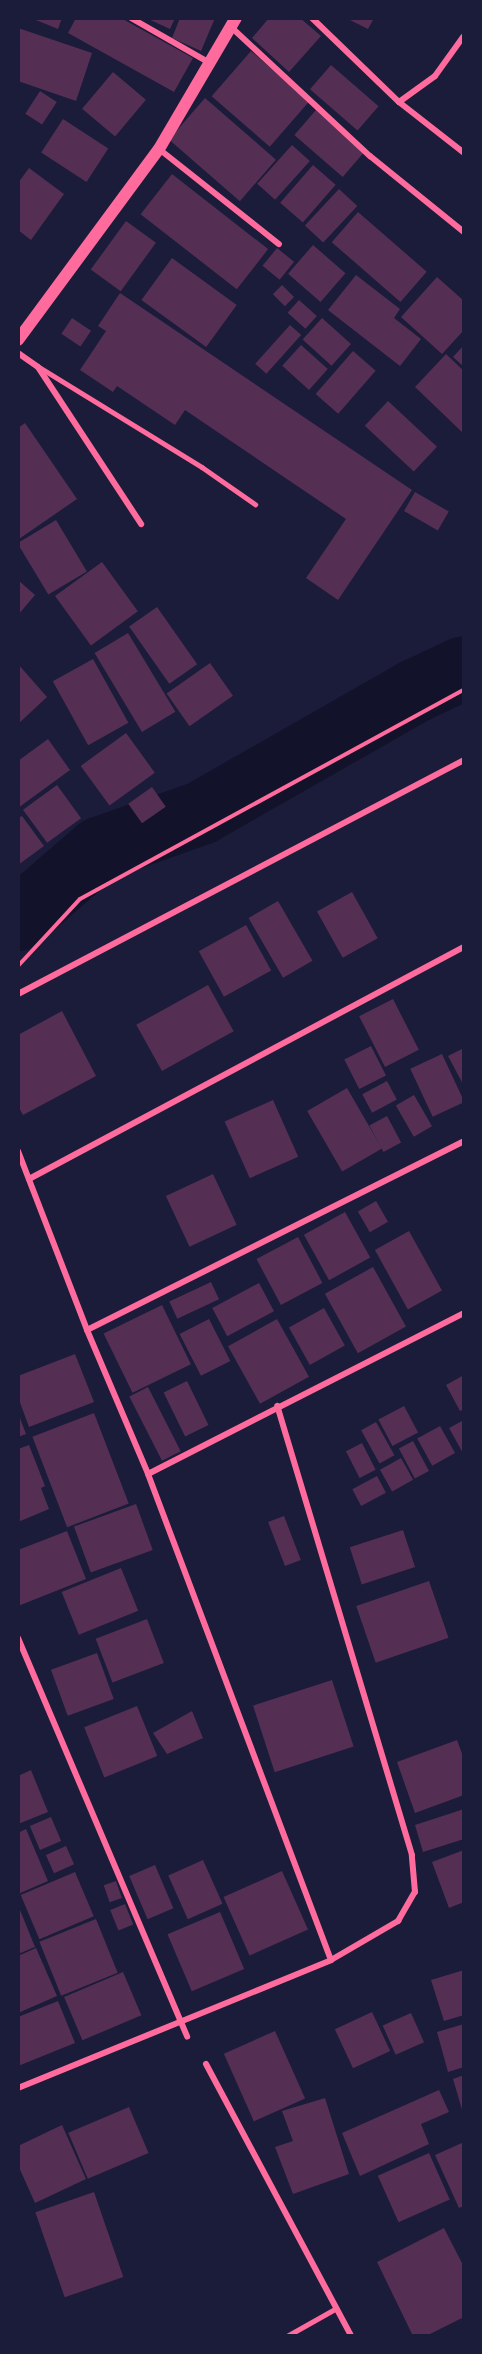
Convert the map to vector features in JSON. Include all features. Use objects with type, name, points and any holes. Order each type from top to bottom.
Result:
[{"type":"main road","points":[[18,340],[159,149],[233,23]]},
{"type":"street","points":[[131,18],[210,63]]},
{"type":"street","points":[[312,18],[399,102],[464,153]]},
{"type":"street","points":[[233,23],[370,156],[464,232]]},
{"type":"street","points":[[399,102],[435,76],[463,36]]},
{"type":"street","points":[[159,149],[279,244]]},
{"type":"street","points":[[18,352],[38,367],[141,524]]},
{"type":"street","points":[[18,994],[464,760]]},
{"type":"street","points":[[29,1179],[464,947]]},
{"type":"street","points":[[87,1330],[464,1141]]},
{"type":"street","points":[[18,1151],[87,1330],[148,1474],[331,1960]]},
{"type":"street","points":[[148,1474],[277,1406],[464,1313]]},
{"type":"street","points":[[19,2086],[180,2019],[331,1960],[399,1921],[415,1892],[412,1855],[277,1406]]},
{"type":"street","points":[[18,1638],[187,2037]]},
{"type":"street","points":[[206,2064],[351,2336]]},
{"type":"lane","points":[[38,367],[202,467],[255,504]]},
{"type":"lane","points":[[287,2336],[335,2309]]},
{"type":"path","points":[[18,966],[80,899],[464,690]]},
{"type":"building","points":[[31,18],[62,18],[58,29]]},
{"type":"building","points":[[76,18],[121,18],[193,58],[174,92],[68,33]]},
{"type":"building","points":[[146,18],[175,18],[170,29]]},
{"type":"building","points":[[180,18],[215,18],[201,51],[172,38]]},
{"type":"building","points":[[269,18],[300,18],[321,36],[289,72],[252,38]]},
{"type":"building","points":[[346,18],[374,18],[368,29]]},
{"type":"building","points":[[18,28],[92,53],[76,101],[18,81]]},
{"type":"building","points":[[251,51],[309,102],[270,147],[212,96]]},
{"type":"building","points":[[331,65],[379,106],[358,130],[310,89]]},
{"type":"building","points":[[113,72],[146,100],[115,136],[82,109]]},
{"type":"building","points":[[40,91],[57,102],[42,125],[25,114]]},
{"type":"building","points":[[205,98],[276,160],[240,201],[169,140]]},
{"type":"building","points":[[316,110],[364,152],[343,177],[294,135]]},
{"type":"building","points":[[63,119],[108,148],[87,182],[41,153]]},
{"type":"building","points":[[292,145],[310,161],[275,200],[257,184]]},
{"type":"building","points":[[313,165],[336,185],[303,222],[280,203]]},
{"type":"building","points":[[29,168],[64,194],[31,240],[18,230],[18,183]]},
{"type":"building","points":[[172,174],[268,249],[237,289],[141,214]]},
{"type":"building","points":[[339,189],[357,206],[323,243],[305,226]]},
{"type":"building","points":[[358,212],[427,272],[400,302],[332,242]]},
{"type":"building","points":[[126,221],[156,243],[121,291],[91,270]]},
{"type":"building","points":[[313,245],[345,273],[321,302],[288,274]]},
{"type":"building","points":[[277,248],[294,262],[280,280],[263,266]]},
{"type":"building","points":[[172,258],[237,305],[206,347],[141,300]]},
{"type":"building","points":[[356,275],[400,309],[394,318],[421,339],[400,366],[328,310]]},
{"type":"building","points":[[437,277],[464,301],[464,330],[442,354],[401,317]]},
{"type":"building","points":[[282,285],[294,297],[285,306],[273,294]]},
{"type":"building","points":[[120,293],[412,490],[338,600],[306,578],[346,519],[185,410],[175,425],[117,386],[113,392],[80,370],[106,331],[98,326]]},
{"type":"building","points":[[299,300],[317,316],[305,329],[288,313]]},
{"type":"building","points":[[72,318],[91,331],[80,347],[61,334]]},
{"type":"building","points":[[322,318],[351,344],[332,366],[303,340]]},
{"type":"building","points":[[290,325],[301,335],[266,374],[255,364]]},
{"type":"building","points":[[301,345],[328,369],[309,390],[282,366]]},
{"type":"building","points":[[464,345],[464,367],[453,357]]},
{"type":"building","points":[[353,351],[376,371],[338,414],[316,394]]},
{"type":"building","points":[[446,354],[464,371],[464,434],[415,387]]},
{"type":"building","points":[[388,401],[437,447],[414,472],[365,426]]},
{"type":"building","points":[[25,423],[77,499],[19,539],[18,428]]},
{"type":"building","points":[[415,492],[449,512],[438,531],[404,511]]},
{"type":"building","points":[[56,520],[87,571],[48,595],[18,543]]},
{"type":"building","points":[[102,562],[138,611],[91,645],[55,596]]},
{"type":"building","points":[[18,580],[35,595],[18,615]]},
{"type":"building","points":[[157,607],[197,664],[169,684],[129,627]]},
{"type":"building","points":[[128,633],[175,712],[142,732],[95,653]]},
{"type":"building","points":[[93,659],[128,723],[88,745],[53,681]]},
{"type":"building","points":[[210,663],[233,696],[190,726],[167,693]]},
{"type":"building","points":[[18,664],[47,697],[18,724]]},
{"type":"building","points":[[126,733],[155,773],[109,806],[81,766]]},
{"type":"building","points":[[48,739],[70,770],[18,808],[18,761]]},
{"type":"building","points":[[57,785],[81,818],[47,843],[23,810]]},
{"type":"building","points":[[152,787],[166,807],[142,823],[128,804]]},
{"type":"building","points":[[22,816],[44,846],[18,865],[18,818]]},
{"type":"building","points":[[352,892],[378,938],[343,958],[317,911]]},
{"type":"building","points":[[278,901],[312,961],[283,978],[249,918]]},
{"type":"building","points":[[246,925],[271,970],[224,997],[199,951]]},
{"type":"building","points":[[208,985],[234,1031],[162,1071],[136,1025]]},
{"type":"building","points":[[393,999],[419,1050],[385,1067],[359,1016]]},
{"type":"building","points":[[62,1011],[96,1076],[23,1115],[18,1106],[18,1035]]},
{"type":"building","points":[[371,1046],[386,1075],[359,1089],[344,1060]]},
{"type":"building","points":[[464,1048],[464,1086],[448,1056]]},
{"type":"building","points":[[442,1054],[464,1102],[433,1117],[410,1069]]},
{"type":"building","points":[[387,1081],[397,1100],[372,1113],[362,1094]]},
{"type":"building","points":[[347,1088],[382,1149],[342,1172],[307,1111]]},
{"type":"building","points":[[414,1095],[432,1126],[414,1137],[396,1106]]},
{"type":"building","points":[[273,1100],[298,1157],[250,1178],[225,1122]]},
{"type":"building","points":[[387,1116],[401,1142],[383,1152],[369,1125]]},
{"type":"building","points":[[213,1174],[237,1225],[190,1247],[166,1196]]},
{"type":"building","points":[[376,1201],[388,1222],[370,1232],[358,1212]]},
{"type":"building","points":[[345,1212],[370,1257],[329,1280],[304,1235]]},
{"type":"building","points":[[409,1231],[442,1290],[408,1309],[375,1250]]},
{"type":"building","points":[[298,1237],[322,1283],[281,1305],[257,1259]]},
{"type":"building","points":[[373,1267],[406,1326],[358,1353],[325,1294]]},
{"type":"building","points":[[211,1282],[219,1299],[177,1319],[169,1301]]},
{"type":"building","points":[[259,1283],[274,1311],[227,1336],[212,1308]]},
{"type":"building","points":[[162,1305],[191,1364],[133,1393],[104,1333]]},
{"type":"building","points":[[324,1308],[345,1346],[310,1365],[289,1327]]},
{"type":"building","points":[[209,1319],[230,1361],[201,1376],[180,1334]]},
{"type":"building","points":[[277,1319],[309,1377],[260,1404],[228,1346]]},
{"type":"building","points":[[75,1354],[94,1402],[29,1427],[18,1397],[18,1376]]},
{"type":"building","points":[[464,1375],[464,1409],[460,1411],[446,1385]]},
{"type":"building","points":[[187,1381],[208,1425],[185,1436],[164,1392]]},
{"type":"building","points":[[148,1387],[181,1451],[162,1461],[129,1397]]},
{"type":"building","points":[[404,1406],[418,1432],[392,1446],[378,1420]]},
{"type":"building","points":[[18,1413],[26,1434],[18,1437]]},
{"type":"building","points":[[94,1413],[129,1504],[67,1527],[32,1437]]},
{"type":"building","points":[[464,1420],[464,1455],[449,1428]]},
{"type":"building","points":[[376,1422],[394,1455],[380,1463],[361,1430]]},
{"type":"building","points":[[440,1426],[455,1453],[432,1466],[417,1439]]},
{"type":"building","points":[[413,1441],[429,1471],[415,1479],[399,1449]]},
{"type":"building","points":[[362,1443],[376,1470],[360,1478],[346,1451]]},
{"type":"building","points":[[29,1445],[45,1486],[41,1488],[49,1509],[18,1522],[18,1449]]},
{"type":"building","points":[[401,1458],[413,1480],[392,1492],[380,1470]]},
{"type":"building","points":[[377,1476],[386,1493],[361,1506],[352,1489]]},
{"type":"building","points":[[136,1504],[153,1550],[91,1573],[74,1527]]},
{"type":"building","points":[[284,1516],[301,1560],[285,1566],[268,1522]]},
{"type":"building","points":[[403,1530],[415,1567],[362,1584],[350,1547]]},
{"type":"building","points":[[67,1531],[86,1579],[18,1606],[18,1550]]},
{"type":"building","points":[[121,1568],[138,1611],[79,1635],[62,1592]]},
{"type":"building","points":[[429,1581],[449,1638],[376,1663],[356,1606]]},
{"type":"building","points":[[147,1619],[164,1663],[112,1683],[96,1639]]},
{"type":"building","points":[[97,1653],[114,1699],[68,1716],[51,1670]]},
{"type":"building","points":[[332,1680],[354,1747],[275,1772],[253,1706]]},
{"type":"building","points":[[137,1706],[157,1756],[104,1777],[84,1727]]},
{"type":"building","points":[[192,1711],[203,1738],[167,1754],[153,1733]]},
{"type":"building","points":[[457,1740],[464,1759],[464,1795],[415,1813],[397,1762]]},
{"type":"building","points":[[31,1770],[48,1812],[18,1824],[18,1776]]},
{"type":"building","points":[[464,1809],[464,1839],[423,1852],[415,1825]]},
{"type":"building","points":[[51,1817],[61,1841],[40,1850],[30,1826]]},
{"type":"building","points":[[26,1829],[48,1881],[18,1894],[18,1833]]},
{"type":"building","points":[[66,1846],[74,1864],[54,1873],[46,1855]]},
{"type":"building","points":[[464,1850],[464,1902],[449,1908],[432,1862]]},
{"type":"building","points":[[203,1860],[223,1904],[188,1919],[168,1875]]},
{"type":"building","points":[[155,1865],[173,1908],[148,1919],[129,1876]]},
{"type":"building","points":[[282,1871],[308,1929],[250,1955],[224,1897]]},
{"type":"building","points":[[75,1872],[94,1916],[39,1939],[21,1895]]},
{"type":"building","points":[[116,1881],[122,1898],[110,1902],[104,1885]]},
{"type":"building","points":[[125,1904],[133,1924],[118,1930],[110,1910]]},
{"type":"building","points":[[18,1905],[35,1947],[18,1954]]},
{"type":"building","points":[[220,1912],[244,1969],[192,1991],[168,1934]]},
{"type":"building","points":[[96,1919],[118,1973],[61,1996],[39,1942]]},
{"type":"building","points":[[36,1948],[57,1996],[18,2013],[18,1956]]},
{"type":"building","points":[[464,1970],[464,2015],[444,2021],[431,1980]]},
{"type":"building","points":[[123,1972],[141,2015],[82,2040],[64,1997]]},
{"type":"building","points":[[58,2001],[75,2043],[18,2066],[18,2017]]},
{"type":"building","points":[[372,2012],[390,2051],[353,2068],[335,2029]]},
{"type":"building","points":[[411,2013],[424,2042],[396,2055],[383,2026]]},
{"type":"building","points":[[464,2024],[464,2067],[448,2072],[437,2032]]},
{"type":"building","points":[[275,2031],[305,2099],[254,2121],[224,2054]]},
{"type":"building","points":[[464,2075],[464,2113],[463,2113],[453,2079]]},
{"type":"building","points":[[439,2090],[449,2112],[421,2124],[429,2144],[360,2176],[342,2133]]},
{"type":"building","points":[[325,2098],[349,2174],[293,2194],[275,2147],[293,2141],[282,2111]]},
{"type":"building","points":[[129,2107],[149,2153],[88,2179],[68,2133]]},
{"type":"building","points":[[62,2125],[86,2179],[35,2203],[18,2165],[18,2146]]},
{"type":"building","points":[[464,2142],[464,2206],[459,2208],[435,2155]]},
{"type":"building","points":[[429,2153],[450,2200],[399,2222],[378,2176]]},
{"type":"building","points":[[94,2192],[123,2277],[65,2297],[35,2212]]},
{"type":"building","points":[[444,2228],[464,2267],[464,2317],[426,2336],[413,2336],[377,2262]]},
{"type":"waterway","points":[[18,919],[99,849],[201,813],[415,691],[464,668]]}]
